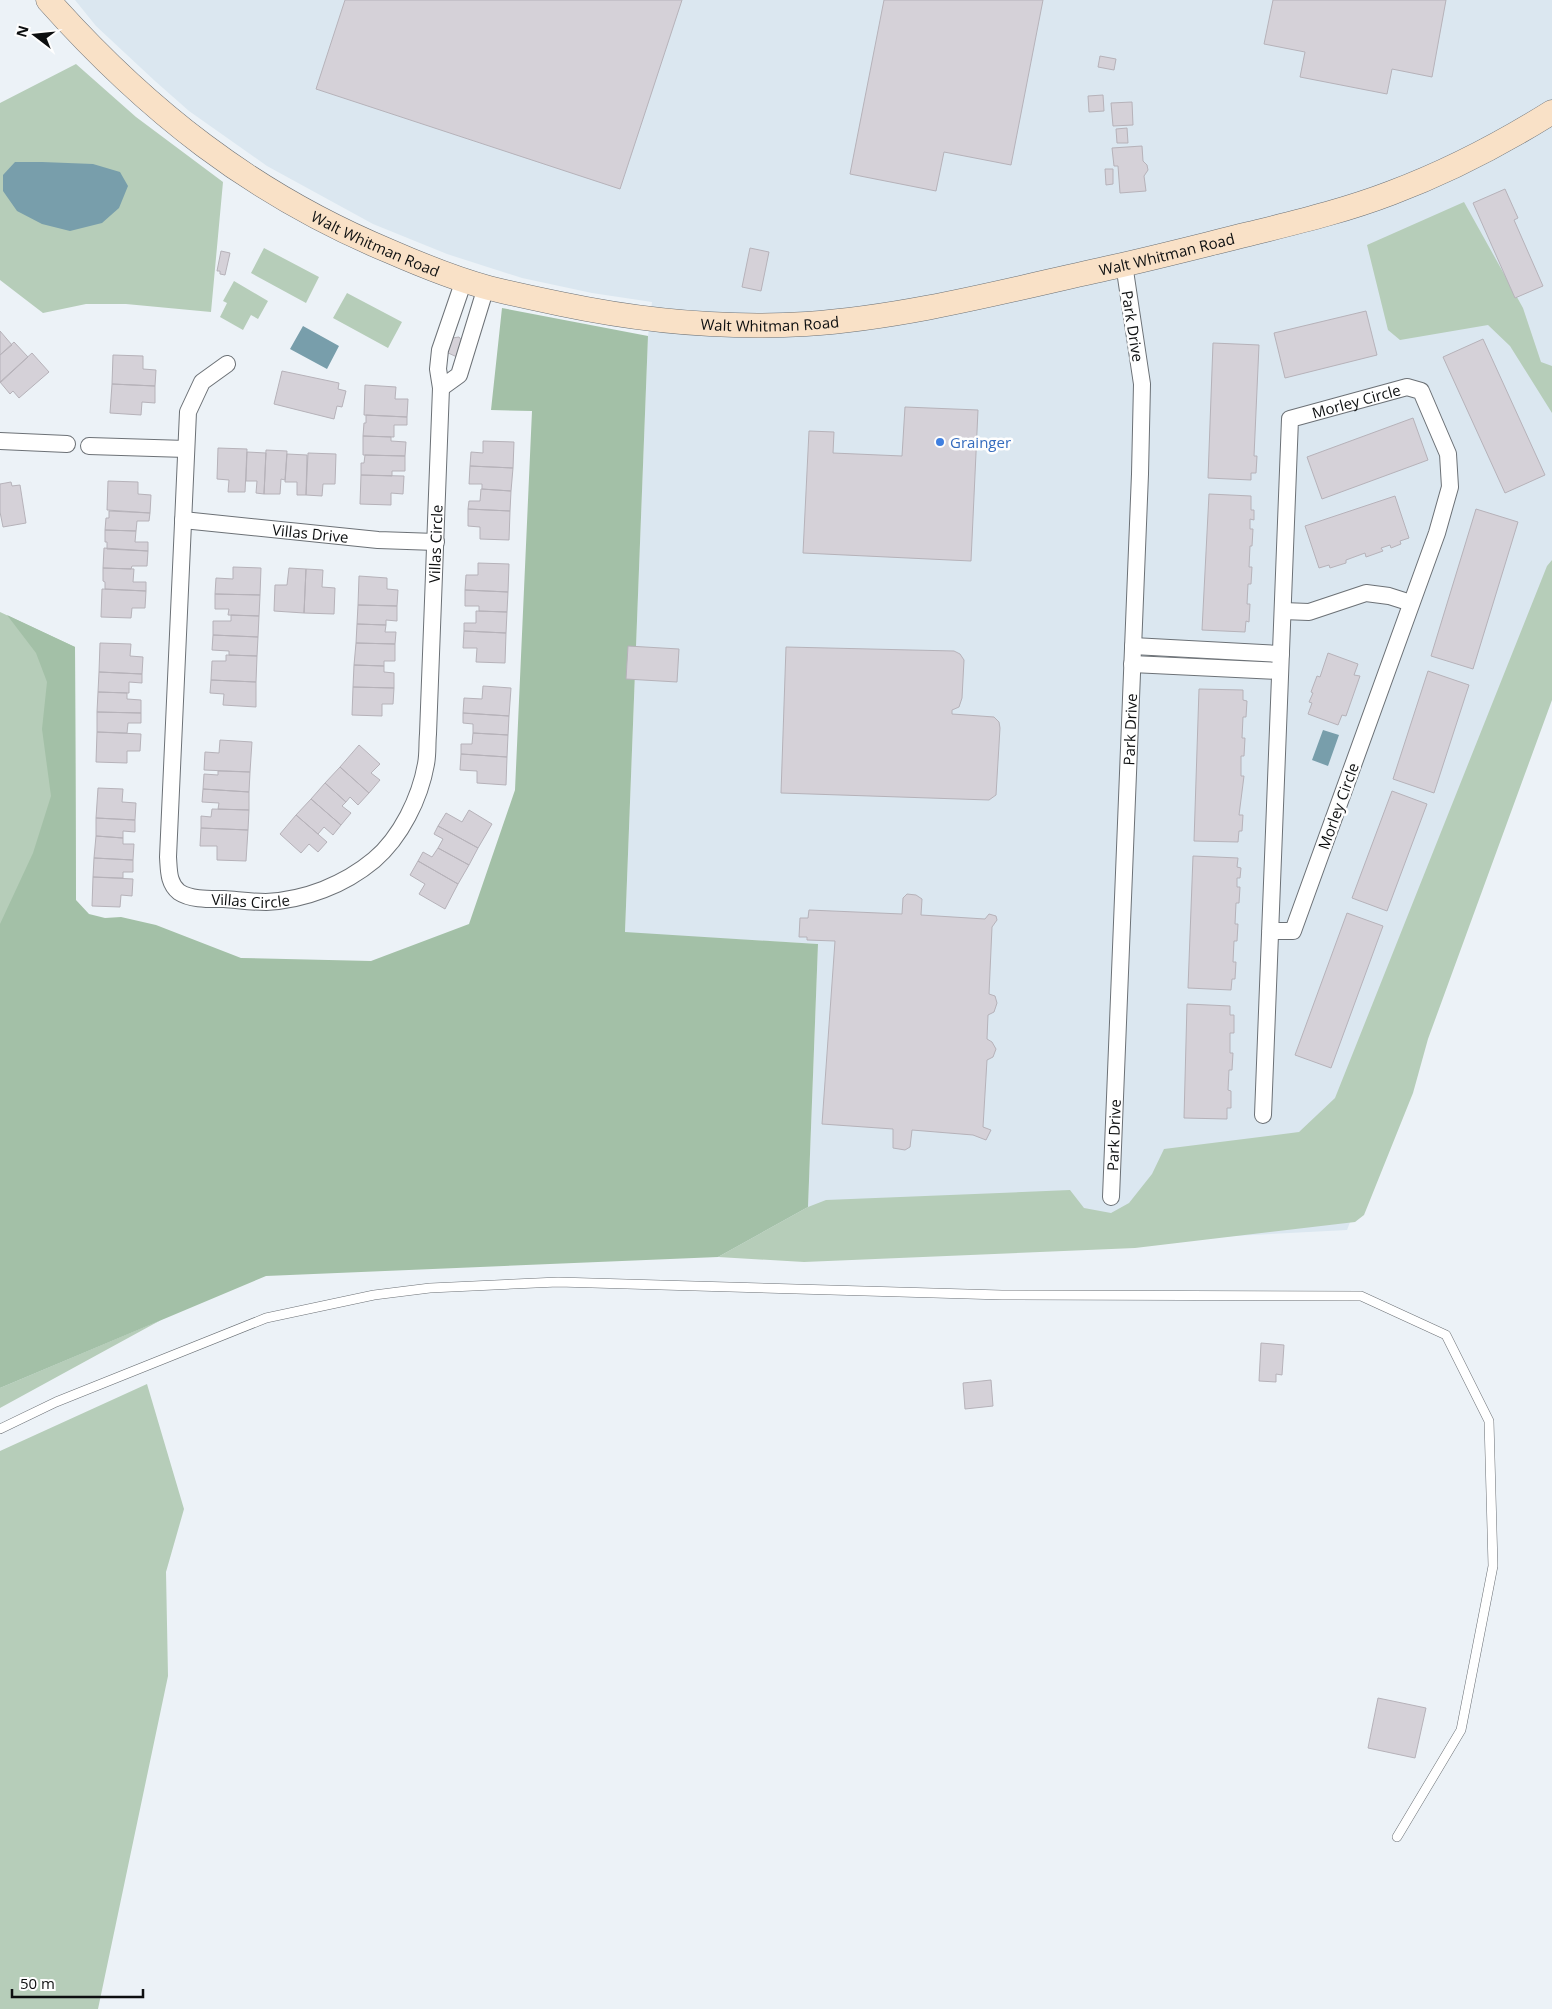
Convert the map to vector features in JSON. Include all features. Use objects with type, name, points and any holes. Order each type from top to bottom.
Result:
[{"type":"main road","name":"Walt Whitman Road","points":[[48,0],[88,46],[173,123],[236,170],[329,224],[418,264],[486,287],[600,312],[642,319],[713,325],[808,324],[886,315],[1124,264],[1325,216],[1393,193],[1504,142],[1552,112]]},
{"type":"street","name":"Park Drive","points":[[1111,1196],[1142,384],[1124,264]]},
{"type":"street","name":"Villas Circle","points":[[228,364],[202,382],[188,412],[168,857],[170,881],[180,892],[197,898],[266,902],[291,899],[320,891],[351,878],[376,858],[393,838],[410,813],[419,790],[426,763],[436,542],[441,388],[438,369],[440,350],[464,280]]},
{"type":"street","points":[[441,388],[459,374],[486,287]]},
{"type":"street","name":"Morley Circle","points":[[1263,1115],[1270,931],[1280,672],[1283,610],[1290,419],[1407,387],[1421,391],[1448,454],[1450,488],[1437,533],[1293,931],[1270,931]]},
{"type":"street","points":[[0,441],[67,444]]},
{"type":"street","points":[[89,446],[186,449]]},
{"type":"street","name":"Villas Drive","points":[[183,520],[378,540],[436,542]]},
{"type":"street","points":[[1283,610],[1309,612],[1366,593],[1389,596],[1411,602]]},
{"type":"street","points":[[1133,646],[1281,654]]},
{"type":"street","points":[[1132,664],[1280,672]]},
{"type":"lane","points":[[0,1429],[56,1402],[266,1318],[374,1294],[430,1288],[558,1282],[992,1295],[1360,1296],[1446,1335],[1489,1421],[1493,1566],[1461,1730],[1396,1837]]},
{"type":"shaded area","points":[[75,0],[1552,0],[1552,695],[1347,1230],[809,1258],[808,1207],[818,944],[625,933],[648,336],[652,302],[592,293],[522,278],[447,254],[373,224],[267,166],[189,111],[96,26]]},
{"type":"green space","points":[[76,64],[136,117],[223,182],[211,312],[126,304],[86,304],[43,313],[0,280],[0,103]]},
{"type":"green space","points":[[1464,202],[1523,308],[1541,362],[1552,366],[1552,413],[1510,346],[1488,325],[1400,340],[1388,330],[1367,245]]},
{"type":"green space","points":[[264,248],[319,277],[306,303],[251,273]]},
{"type":"green space","points":[[234,281],[268,301],[258,319],[251,315],[243,330],[220,317],[227,303],[223,301]]},
{"type":"green space","points":[[347,293],[402,322],[388,348],[333,318]]},
{"type":"green space","points":[[502,308],[648,336],[625,932],[818,944],[808,1207],[718,1257],[266,1276],[0,1388],[0,924],[33,853],[51,796],[42,729],[47,682],[36,653],[7,615],[75,647],[76,900],[89,914],[105,918],[121,917],[156,925],[241,958],[371,961],[469,924],[515,790],[532,411],[491,410]]},
{"type":"green space","points":[[1552,560],[1552,700],[1428,1039],[1413,1093],[1364,1215],[1355,1222],[1135,1248],[804,1262],[718,1257],[808,1207],[826,1200],[1070,1190],[1084,1208],[1111,1213],[1129,1203],[1152,1174],[1164,1149],[1299,1132],[1335,1098],[1547,566]]},
{"type":"green space","points":[[0,612],[75,647],[76,900],[0,1313]]},
{"type":"green space","points":[[161,1320],[0,1408],[0,1388]]},
{"type":"green space","points":[[147,1384],[184,1509],[166,1572],[168,1676],[98,2009],[0,2009],[0,1451]]},
{"type":"water","points":[[15,162],[93,164],[120,172],[128,186],[119,208],[102,223],[70,231],[42,224],[17,211],[3,191],[3,175]]},
{"type":"water","points":[[303,326],[339,346],[327,369],[290,349]]},
{"type":"water","points":[[1323,730],[1339,735],[1328,766],[1312,760]]},
{"type":"building","points":[[345,0],[682,0],[620,189],[316,89]]},
{"type":"building","points":[[884,0],[1043,0],[1011,165],[944,152],[936,191],[850,174]]},
{"type":"building","points":[[1273,0],[1446,0],[1432,77],[1392,69],[1387,94],[1300,77],[1305,52],[1264,44]]},
{"type":"building","points":[[1100,56],[1116,59],[1114,70],[1098,67]]},
{"type":"building","points":[[1103,95],[1104,111],[1089,112],[1088,96]]},
{"type":"building","points":[[1132,102],[1133,125],[1113,126],[1111,103]]},
{"type":"building","points":[[1127,128],[1128,143],[1117,143],[1116,129]]},
{"type":"building","points":[[1142,146],[1143,161],[1147,165],[1148,170],[1144,176],[1146,191],[1120,193],[1118,166],[1114,166],[1112,148]]},
{"type":"building","points":[[1105,169],[1113,169],[1113,184],[1106,185]]},
{"type":"building","points":[[1505,189],[1518,218],[1514,220],[1543,286],[1515,298],[1473,203]]},
{"type":"building","points":[[750,248],[769,252],[761,291],[742,287]]},
{"type":"building","points":[[221,251],[230,253],[225,275],[217,271]]},
{"type":"building","points":[[1366,311],[1377,355],[1285,378],[1274,333]]},
{"type":"building","points":[[0,331],[12,345],[0,355]]},
{"type":"building","points":[[459,337],[463,342],[457,357],[446,352],[452,338]]},
{"type":"building","points":[[1483,339],[1545,475],[1505,493],[1443,357]]},
{"type":"building","points":[[14,342],[28,357],[0,383],[0,355]]},
{"type":"building","points":[[1213,343],[1259,345],[1254,456],[1257,456],[1256,473],[1251,473],[1251,480],[1208,478]]},
{"type":"building","points":[[32,353],[49,372],[19,398],[13,391],[10,394],[0,382]]},
{"type":"building","points":[[113,355],[143,356],[143,369],[156,370],[155,386],[112,384]]},
{"type":"building","points":[[282,371],[339,383],[338,389],[346,391],[342,407],[337,406],[334,419],[274,404]]},
{"type":"building","points":[[112,384],[155,386],[155,403],[142,402],[141,415],[110,413]]},
{"type":"building","points":[[365,385],[396,387],[395,399],[408,399],[407,417],[364,415]]},
{"type":"building","points":[[905,407],[978,410],[971,561],[803,553],[809,431],[834,432],[833,453],[902,456]]},
{"type":"building","points":[[366,415],[407,417],[407,425],[394,425],[394,437],[363,436]]},
{"type":"building","points":[[1413,418],[1428,460],[1322,499],[1307,457]]},
{"type":"building","points":[[363,436],[391,437],[391,441],[406,442],[405,456],[363,455]]},
{"type":"building","points":[[483,441],[514,442],[513,468],[470,466],[471,452],[483,453]]},
{"type":"building","points":[[218,448],[247,449],[245,492],[228,492],[229,480],[217,479]]},
{"type":"building","points":[[266,450],[287,451],[285,480],[281,479],[280,494],[264,494]]},
{"type":"building","points":[[247,452],[266,453],[264,494],[256,493],[257,481],[246,481]]},
{"type":"building","points":[[308,453],[336,454],[335,484],[323,484],[322,496],[306,495]]},
{"type":"building","points":[[287,454],[307,455],[306,495],[297,495],[297,482],[285,482]]},
{"type":"building","points":[[365,455],[405,456],[405,471],[392,471],[392,476],[361,475],[361,463],[364,463]]},
{"type":"building","points":[[470,466],[513,468],[511,491],[482,489],[482,484],[469,484]]},
{"type":"building","points":[[361,475],[404,476],[403,494],[391,493],[391,505],[360,504]]},
{"type":"building","points":[[108,481],[138,482],[138,494],[151,495],[150,513],[107,510]]},
{"type":"building","points":[[11,482],[12,486],[20,485],[26,523],[3,527],[0,512],[0,484]]},
{"type":"building","points":[[481,489],[511,491],[510,511],[468,509],[469,501],[480,501]]},
{"type":"building","points":[[1209,494],[1251,496],[1251,510],[1254,510],[1254,520],[1250,519],[1250,529],[1253,529],[1249,567],[1252,567],[1251,584],[1248,584],[1247,604],[1250,604],[1249,622],[1246,621],[1245,632],[1202,630]]},
{"type":"building","points":[[1395,496],[1409,538],[1400,541],[1401,544],[1391,548],[1390,545],[1381,548],[1383,551],[1366,557],[1365,553],[1346,560],[1346,563],[1330,568],[1329,565],[1319,568],[1305,526]]},
{"type":"building","points":[[468,509],[510,511],[509,540],[480,539],[480,527],[468,526]]},
{"type":"building","points":[[1476,509],[1518,522],[1473,669],[1431,656]]},
{"type":"building","points":[[109,511],[150,513],[149,521],[137,521],[136,531],[105,530]]},
{"type":"building","points":[[105,530],[136,531],[135,542],[148,542],[148,551],[107,549]]},
{"type":"building","points":[[104,548],[148,551],[147,566],[132,566],[131,569],[103,568]]},
{"type":"building","points":[[478,563],[509,564],[508,592],[465,590],[466,575],[478,575]]},
{"type":"building","points":[[233,567],[261,568],[260,595],[215,594],[216,578],[233,579]]},
{"type":"building","points":[[103,568],[134,569],[133,582],[146,582],[146,591],[105,589]]},
{"type":"building","points":[[289,568],[306,569],[304,613],[274,611],[275,585],[287,585]]},
{"type":"building","points":[[306,569],[323,570],[322,587],[335,588],[334,614],[304,613]]},
{"type":"building","points":[[359,576],[387,578],[387,589],[398,590],[397,606],[358,605]]},
{"type":"building","points":[[102,589],[146,591],[145,608],[132,608],[131,618],[101,617]]},
{"type":"building","points":[[465,590],[508,592],[507,612],[479,611],[479,606],[465,606]]},
{"type":"building","points":[[215,594],[260,595],[259,616],[228,615],[229,609],[215,609]]},
{"type":"building","points":[[358,605],[397,606],[397,621],[386,620],[386,625],[357,624]]},
{"type":"building","points":[[476,611],[507,612],[506,633],[464,631],[464,623],[476,623]]},
{"type":"building","points":[[231,615],[259,616],[258,637],[213,635],[213,621],[231,621]]},
{"type":"building","points":[[357,624],[386,625],[385,632],[396,632],[395,644],[356,643]]},
{"type":"building","points":[[464,631],[506,633],[505,663],[476,662],[477,648],[463,648]]},
{"type":"building","points":[[213,635],[258,637],[257,656],[229,655],[229,651],[212,650]]},
{"type":"building","points":[[100,643],[131,644],[130,656],[143,657],[142,674],[99,672]]},
{"type":"building","points":[[356,643],[395,644],[395,661],[384,661],[384,666],[354,665]]},
{"type":"building","points":[[628,646],[679,649],[677,682],[626,679]]},
{"type":"building","points":[[786,647],[954,651],[960,654],[964,660],[962,698],[959,707],[952,710],[952,714],[994,717],[999,722],[996,795],[989,800],[781,793]]},
{"type":"building","points":[[1328,653],[1358,664],[1354,675],[1360,676],[1346,716],[1342,715],[1338,725],[1308,714],[1312,703],[1309,702],[1313,693],[1311,692],[1317,676],[1320,677]]},
{"type":"building","points":[[226,655],[257,656],[256,682],[211,680],[212,661],[226,661]]},
{"type":"building","points":[[354,665],[384,666],[384,672],[394,673],[394,688],[353,687]]},
{"type":"building","points":[[1428,671],[1469,685],[1434,793],[1393,779]]},
{"type":"building","points":[[99,672],[142,674],[142,683],[129,682],[129,693],[98,692]]},
{"type":"building","points":[[211,680],[256,682],[256,707],[223,705],[224,694],[210,693]]},
{"type":"building","points":[[483,686],[511,688],[509,716],[463,713],[464,698],[482,699]]},
{"type":"building","points":[[353,687],[394,688],[393,704],[382,704],[382,716],[352,715]]},
{"type":"building","points":[[1199,689],[1243,690],[1243,700],[1247,701],[1246,717],[1243,717],[1242,738],[1245,738],[1244,756],[1241,756],[1241,776],[1244,776],[1239,815],[1243,815],[1242,831],[1239,831],[1238,842],[1194,841]]},
{"type":"building","points":[[98,692],[127,693],[127,699],[141,700],[141,713],[97,712]]},
{"type":"building","points":[[97,712],[141,713],[141,723],[128,723],[127,733],[97,732]]},
{"type":"building","points":[[463,713],[509,716],[508,735],[473,733],[473,724],[463,723]]},
{"type":"building","points":[[97,732],[141,734],[140,751],[127,751],[127,763],[96,762]]},
{"type":"building","points":[[473,733],[508,735],[507,757],[461,754],[461,744],[472,744]]},
{"type":"building","points":[[220,740],[252,742],[250,772],[204,770],[205,752],[219,753]]},
{"type":"building","points":[[359,745],[380,764],[371,773],[380,780],[369,793],[340,767]]},
{"type":"building","points":[[461,754],[507,757],[506,785],[477,783],[477,771],[460,770]]},
{"type":"building","points":[[340,767],[369,793],[358,805],[350,797],[346,802],[325,783]]},
{"type":"building","points":[[218,771],[250,772],[249,792],[203,789],[204,774],[218,775]]},
{"type":"building","points":[[325,783],[346,802],[342,806],[351,813],[341,825],[311,799]]},
{"type":"building","points":[[98,788],[123,789],[122,802],[136,803],[135,820],[96,818]]},
{"type":"building","points":[[203,789],[249,792],[249,810],[218,809],[219,803],[202,802]]},
{"type":"building","points":[[1392,791],[1427,804],[1387,911],[1352,898]]},
{"type":"building","points":[[311,799],[341,825],[333,835],[324,827],[318,834],[296,815]]},
{"type":"building","points":[[212,809],[249,810],[248,830],[201,828],[201,816],[211,817]]},
{"type":"building","points":[[469,810],[492,824],[478,848],[438,826],[446,813],[462,822]]},
{"type":"building","points":[[296,815],[327,842],[318,852],[309,844],[301,853],[280,834]]},
{"type":"building","points":[[96,818],[135,820],[135,832],[123,831],[123,838],[96,836]]},
{"type":"building","points":[[438,826],[478,848],[469,865],[438,848],[443,839],[434,834]]},
{"type":"building","points":[[201,828],[248,830],[246,861],[217,860],[217,846],[200,846]]},
{"type":"building","points":[[96,836],[123,838],[123,844],[134,844],[133,860],[94,858]]},
{"type":"building","points":[[438,848],[469,865],[458,884],[418,861],[423,852],[432,857]]},
{"type":"building","points":[[1193,856],[1238,858],[1237,867],[1241,868],[1240,878],[1237,878],[1237,887],[1240,887],[1239,903],[1236,903],[1235,924],[1238,924],[1237,941],[1234,941],[1233,962],[1236,962],[1235,979],[1232,979],[1231,990],[1188,988]]},
{"type":"building","points":[[94,858],[133,860],[133,872],[123,872],[123,878],[93,877]]},
{"type":"building","points":[[418,861],[458,884],[445,909],[419,894],[425,884],[410,875]]},
{"type":"building","points":[[93,877],[133,879],[132,896],[121,895],[120,907],[92,906]]},
{"type":"building","points":[[907,894],[916,895],[922,899],[921,915],[985,919],[989,914],[996,916],[997,920],[992,927],[989,994],[995,996],[997,1003],[994,1012],[988,1015],[987,1039],[992,1042],[996,1049],[993,1057],[987,1060],[983,1127],[991,1130],[986,1140],[973,1135],[912,1130],[910,1147],[905,1150],[893,1148],[893,1129],[822,1124],[835,941],[807,940],[807,937],[799,937],[800,918],[808,918],[809,910],[902,914],[903,898]]},
{"type":"building","points":[[1347,913],[1383,926],[1331,1068],[1295,1055]]},
{"type":"building","points":[[1187,1004],[1230,1006],[1230,1015],[1234,1015],[1234,1033],[1230,1033],[1230,1053],[1233,1053],[1232,1070],[1229,1070],[1228,1090],[1231,1091],[1231,1108],[1227,1108],[1227,1119],[1184,1118]]},
{"type":"building","points":[[1261,1343],[1284,1345],[1282,1375],[1276,1374],[1276,1382],[1259,1381]]},
{"type":"building","points":[[991,1380],[993,1406],[965,1409],[963,1383]]},
{"type":"building","points":[[1378,1698],[1426,1708],[1415,1758],[1368,1748]]},
{"type":"place","name":"Grainger","points":[[940,442]]}]
